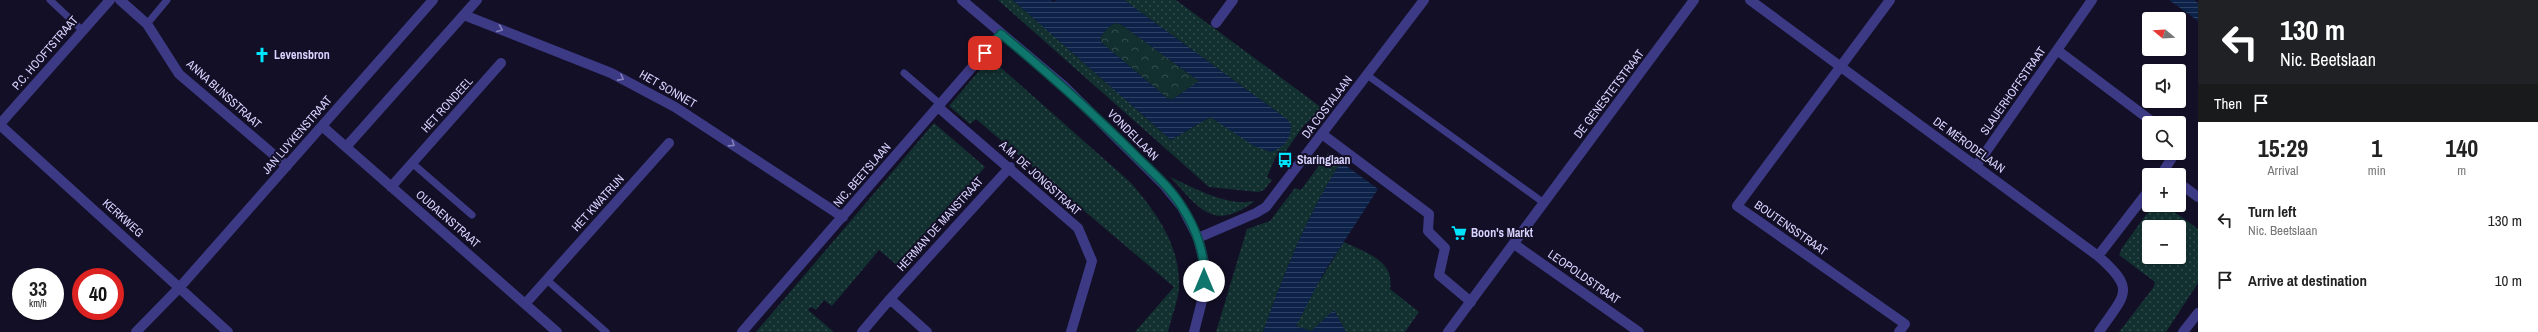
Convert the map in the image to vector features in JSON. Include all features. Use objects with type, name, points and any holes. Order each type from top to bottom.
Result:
[{"type":"street","name":"P.C. HOOFTSTRAAT","points":[[0,124],[110,0]]},
{"type":"street","name":"ANNA BIJNSSTRAAT","points":[[120,0],[147,24],[179,74],[287,166]]},
{"type":"street","name":"JAN LUYKENSTRAAT","points":[[136,332],[180,287],[433,0]]},
{"type":"street","points":[[346,147],[477,0]]},
{"type":"street","name":"VONDELLAAN","points":[[962,0],[1064,86],[1159,180],[1182,207],[1198,238],[1205,266],[1203,297],[1194,332]]},
{"type":"street","points":[[1216,23],[1233,0]]},
{"type":"street","name":"DA COSTALAAN","points":[[1198,238],[1256,213],[1266,207],[1424,0]]},
{"type":"street","name":"DE GENESTETSTRAAT","points":[[1448,332],[1694,0]]},
{"type":"street","name":"DE MÉRODELAAN","points":[[1750,0],[2098,256],[2119,274],[2124,287],[2120,301],[2099,332]]},
{"type":"street","points":[[1839,66],[1890,0]]},
{"type":"street","name":"SLAUERHOFFSTRAAT","points":[[1976,166],[2092,0]]},
{"type":"street","name":"HET SONNET","points":[[464,15],[611,73],[675,106],[843,217]]},
{"type":"street","name":"NIC. BEETSLAAN","points":[[742,332],[1001,34]]},
{"type":"street","name":"SLAUERHOFFSTRAAT","points":[[2057,50],[2145,116]]},
{"type":"street","name":"HET RONDEEL","points":[[391,187],[501,63]]},
{"type":"street","name":"BOUTENSSTRAAT","points":[[1839,66],[1737,206],[1904,324],[1899,332]]},
{"type":"street","name":"A.M. DE JONGSTRAAT","points":[[939,105],[1078,228],[1092,261],[1071,332]]},
{"type":"street","name":"KERKWEG","points":[[0,124],[228,332]]},
{"type":"street","name":"OUDAENSTRAAT","points":[[322,126],[557,332]]},
{"type":"street","points":[[1322,134],[1429,214],[1428,231],[1445,248],[1439,275],[1471,302]]},
{"type":"street","name":"HET KWATRIJN","points":[[525,304],[669,143]]},
{"type":"street","name":"HERMAN DE MANSTRAAT","points":[[862,332],[1010,167]]},
{"type":"street","points":[[2186,188],[2198,197]]},
{"type":"street","points":[[2098,256],[2142,199]]},
{"type":"street","name":"LEOPOLDSTRAAT","points":[[1514,244],[1639,332]]},
{"type":"street","points":[[890,299],[927,332]]},
{"type":"street","points":[[2184,332],[2198,313]]},
{"type":"lane","points":[[50,0],[82,30]]},
{"type":"lane","points":[[147,24],[167,0]]},
{"type":"lane","points":[[904,74],[939,105]]},
{"type":"lane","points":[[1367,75],[1544,203]]},
{"type":"lane","points":[[412,163],[472,215]]},
{"type":"lane","points":[[546,280],[606,332]]},
{"type":"green space","points":[[998,0],[1013,0],[1171,140],[1210,117],[1288,120],[1124,0],[1176,0],[1322,108],[1321,111],[1304,125],[1281,158],[1276,156],[1267,177],[1272,180],[1264,190],[1258,192],[1209,187]]},
{"type":"green space","points":[[1116,23],[1122,25],[1199,81],[1172,100],[1167,98],[1102,43],[1100,39],[1103,34],[1108,27]]},
{"type":"green space","points":[[990,58],[1130,182],[1158,218],[1171,243],[1176,257],[1178,272],[1178,293],[1168,332],[1135,332],[1174,287],[976,119],[970,124],[949,106]]},
{"type":"green space","points":[[934,123],[985,167],[899,267],[879,250],[832,306],[824,300],[816,310],[811,307],[808,310],[834,332],[756,332]]},
{"type":"green space","points":[[1328,153],[1341,162],[1317,203],[1297,245],[1263,332],[1216,332],[1247,229],[1270,221],[1295,188],[1301,190]]},
{"type":"green space","points":[[1170,177],[1200,191],[1222,199],[1244,202],[1255,201],[1228,215],[1217,215],[1207,212],[1198,206]]},
{"type":"green space","points":[[2148,212],[2175,212],[2186,220],[2142,220]]},
{"type":"green space","points":[[2142,220],[2142,264],[2186,264],[2186,220],[2198,229],[2198,283],[2166,332],[2119,332],[2153,288],[2155,282],[2119,255],[2122,248]]},
{"type":"green space","points":[[1344,242],[1370,254],[1383,264],[1388,271],[1390,289],[1419,312],[1405,332],[1346,332],[1334,310],[1317,328],[1311,331],[1296,326],[1310,296]]},
{"type":"water","points":[[1013,0],[1051,0],[1053,2],[1057,0],[1124,0],[1288,120],[1291,125],[1290,135],[1286,142],[1280,148],[1271,152],[1254,146],[1210,117],[1171,140]],"holes":[[[1116,23],[1122,25],[1199,81],[1172,100],[1167,98],[1102,43],[1100,39],[1108,27]]]},
{"type":"water","points":[[2169,0],[2194,0],[2198,3],[2198,21]]},
{"type":"water","points":[[1341,162],[1378,189],[1323,274],[1296,326],[1311,331],[1334,310],[1346,332],[1263,332],[1297,245],[1317,203]]},
{"type":"place","name":"Levensbron","points":[[262,55]]},
{"type":"place","name":"Staringlaan","points":[[1285,160]]},
{"type":"place","name":"Boon's Markt","points":[[1459,233]]},
{"type":"route","points":[[985,53],[1001,34],[1064,86],[1164,185],[1182,207],[1198,238],[1205,266],[1204,281]]}]
